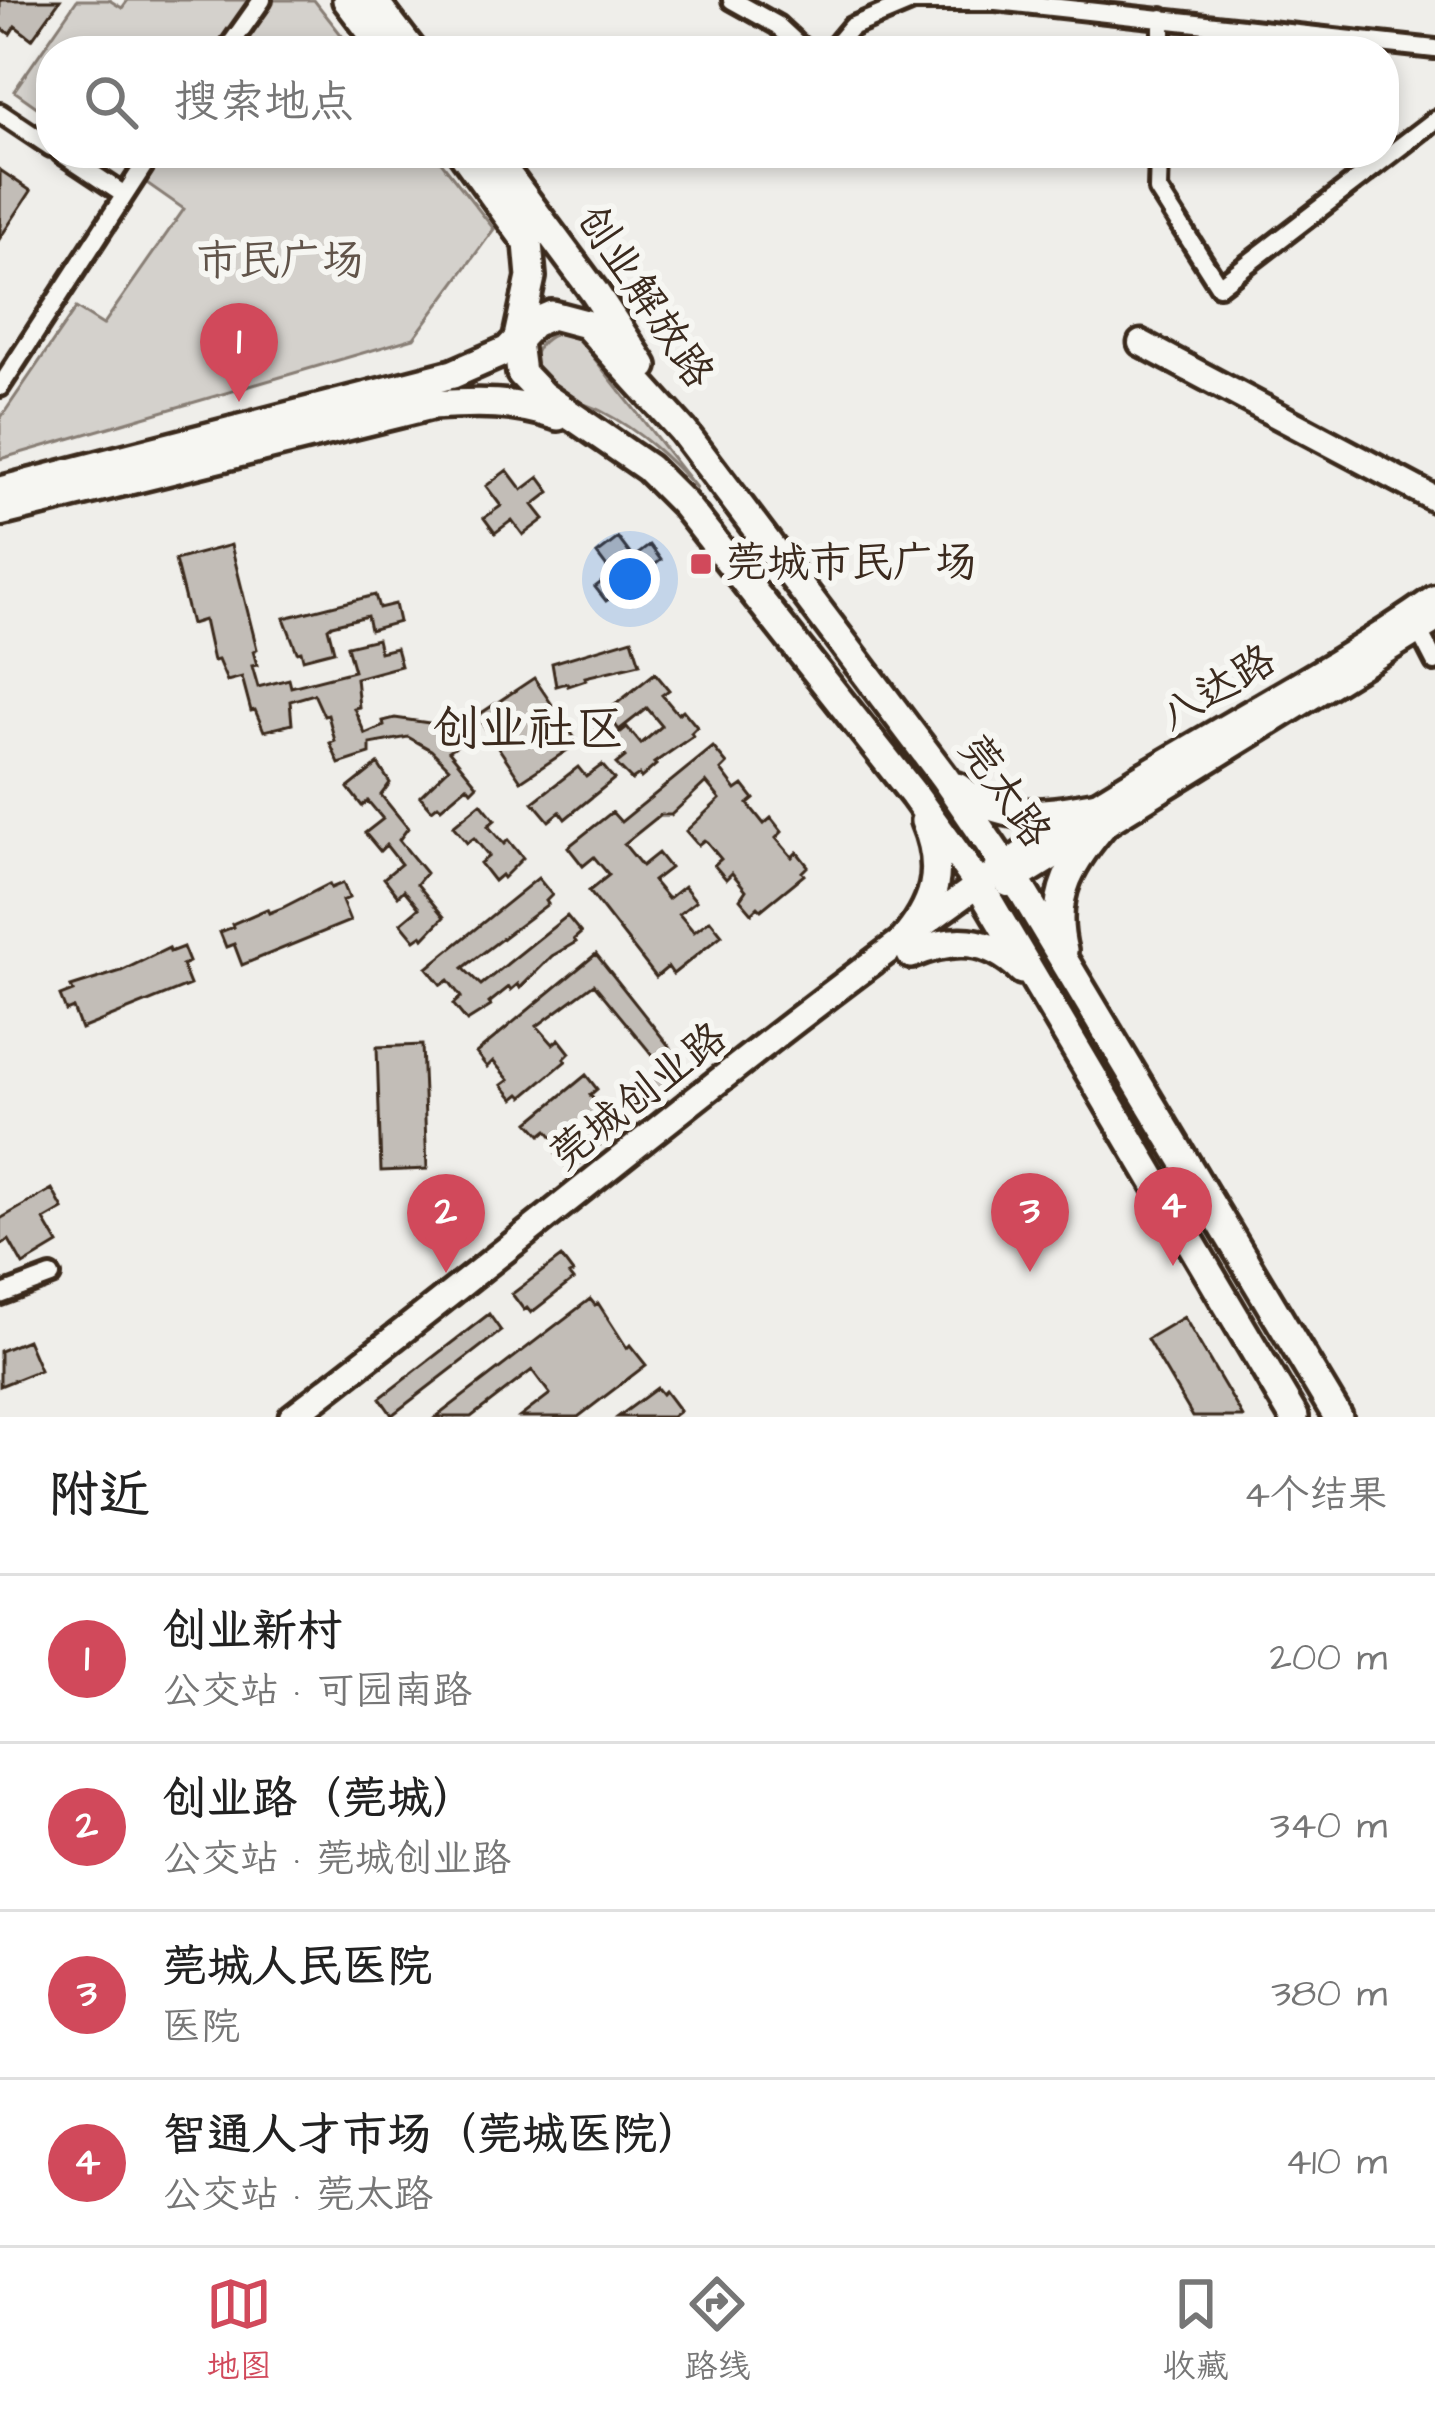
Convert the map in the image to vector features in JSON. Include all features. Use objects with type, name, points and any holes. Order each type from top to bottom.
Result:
[{"type":"main road","points":[[347,0],[375,36]]},
{"type":"main road","points":[[373,0],[401,36]]},
{"type":"main road","name":"创业解放路","points":[[474,168],[528,243],[531,277],[517,342]]},
{"type":"main road","name":"创业解放路","points":[[502,168],[595,293],[683,431]]},
{"type":"main road","points":[[470,368],[522,313]]},
{"type":"main road","name":"莞太路","points":[[517,342],[533,323],[552,315],[586,324],[683,431],[1010,872],[1338,1417]]},
{"type":"main road","points":[[7,499],[470,368],[517,342]]},
{"type":"main road","points":[[517,342],[516,358],[530,386],[579,423]]},
{"type":"main road","points":[[7,499],[432,405],[525,404],[579,423]]},
{"type":"main road","name":"莞太路","points":[[579,423],[648,468],[684,504],[914,795],[983,891],[1294,1417]]},
{"type":"main road","points":[[944,777],[979,803],[1001,812],[1103,812]]},
{"type":"main road","points":[[906,949],[932,902],[934,888],[934,843],[914,795]]},
{"type":"main road","points":[[1067,967],[1060,939],[1061,892],[1075,857],[1103,812]]},
{"type":"main road","points":[[906,949],[958,940],[993,948],[1016,963],[1037,986]]},
{"type":"street","points":[[237,36],[262,0]]},
{"type":"street","points":[[732,0],[789,36]]},
{"type":"street","points":[[844,36],[851,27],[913,1],[1108,6],[1162,18],[1321,36]]},
{"type":"street","points":[[1162,18],[1162,36]]},
{"type":"street","points":[[1399,45],[1435,49]]},
{"type":"street","points":[[0,113],[36,137]]},
{"type":"street","points":[[1399,148],[1435,120]]},
{"type":"street","points":[[84,168],[123,194]]},
{"type":"street","points":[[0,387],[141,168]]},
{"type":"street","points":[[1159,168],[1158,190],[1219,286],[1373,168]]},
{"type":"street","points":[[1141,343],[1435,499]]},
{"type":"street","name":"八达路","points":[[1042,850],[1435,598]]},
{"type":"street","points":[[1427,626],[1435,662]]},
{"type":"street","name":"八达路","points":[[1103,812],[1427,626]]},
{"type":"street","name":"莞城创业路","points":[[292,1417],[1042,850]]},
{"type":"street","name":"莞城创业路","points":[[310,1417],[906,949]]},
{"type":"street","points":[[0,1295],[51,1276]]},
{"type":"green space","points":[[77,0],[109,0],[122,8],[128,0],[314,0],[342,36],[52,36]]},
{"type":"green space","points":[[36,59],[36,106],[14,91]]},
{"type":"green space","name":"市民广场","points":[[125,168],[446,168],[494,229],[414,338],[0,459],[0,419],[76,308],[103,325],[184,209]]},
{"type":"green space","points":[[558,333],[579,339],[697,489],[629,428],[543,384],[534,369],[535,354]]},
{"type":"building","points":[[0,0],[60,0],[32,39],[15,26],[10,34],[0,27]]},
{"type":"building","points":[[0,170],[31,191],[0,238]]},
{"type":"building","points":[[507,470],[522,490],[539,477],[550,492],[533,505],[544,519],[523,535],[512,520],[495,533],[484,518],[501,506],[486,486]]},
{"type":"building","points":[[618,538],[633,558],[650,545],[661,560],[644,573],[654,587],[633,603],[623,589],[606,601],[595,587],[612,574],[597,554]]},
{"type":"building","points":[[231,545],[257,649],[253,651],[257,665],[252,666],[258,687],[289,679],[291,687],[354,671],[347,646],[377,639],[380,652],[396,648],[401,666],[356,678],[359,707],[354,708],[365,734],[395,718],[429,723],[456,746],[449,751],[477,785],[471,791],[467,786],[432,810],[420,796],[449,768],[408,737],[370,744],[370,754],[339,764],[330,743],[335,741],[328,715],[324,716],[314,694],[290,701],[292,724],[264,731],[255,710],[251,711],[242,677],[227,681],[218,660],[213,661],[204,620],[191,624],[175,560]]},
{"type":"building","points":[[375,595],[379,608],[395,604],[399,622],[370,630],[367,616],[332,625],[328,628],[334,651],[303,659],[301,651],[297,652],[284,618]]},
{"type":"building","points":[[632,639],[640,664],[556,686],[552,663]]},
{"type":"building","points":[[655,673],[669,690],[662,695],[697,727],[693,736],[641,778],[632,780],[616,764],[625,757],[612,739],[627,727],[641,744],[662,726],[647,708],[619,730],[612,720],[592,734],[587,727]]},
{"type":"building","points":[[534,678],[578,743],[521,781],[477,716]]},
{"type":"building","points":[[713,747],[727,764],[721,770],[736,790],[743,785],[754,799],[748,804],[764,824],[771,818],[782,832],[776,838],[792,857],[797,852],[808,866],[804,875],[752,913],[740,899],[746,890],[732,873],[726,879],[714,865],[721,859],[707,842],[698,845],[686,831],[720,799],[706,782],[671,815],[660,815],[624,844],[642,866],[658,853],[670,868],[653,881],[668,899],[684,886],[696,901],[679,914],[694,932],[710,920],[722,935],[673,974],[668,967],[656,977],[589,891],[609,875],[594,857],[583,866],[568,847],[612,812],[621,822]]},
{"type":"building","points":[[378,764],[390,783],[381,795],[408,828],[399,840],[426,873],[417,884],[444,917],[424,938],[415,940],[401,923],[419,908],[404,890],[398,896],[384,878],[401,864],[386,845],[380,851],[365,833],[383,819],[368,801],[362,806],[348,788]]},
{"type":"building","points":[[602,765],[614,779],[565,819],[560,812],[549,821],[533,802],[578,767],[586,777]]},
{"type":"building","points":[[481,803],[495,820],[488,826],[523,858],[494,881],[480,863],[489,856],[474,838],[467,843],[453,826]]},
{"type":"building","points":[[538,878],[552,895],[548,904],[463,968],[481,985],[567,916],[581,933],[520,988],[518,984],[509,987],[467,1021],[453,1004],[461,997],[448,980],[441,985],[427,968]]},
{"type":"building","points":[[343,883],[349,898],[342,901],[350,921],[242,965],[234,944],[226,947],[220,932],[232,924],[267,909],[269,913],[282,908],[329,884],[331,888]]},
{"type":"building","points":[[183,947],[189,962],[182,965],[190,985],[81,1029],[73,1008],[66,1011],[60,996],[73,991],[71,987],[121,971],[169,948],[170,952]]},
{"type":"building","points":[[596,954],[688,1070],[641,1114],[638,1111],[576,1166],[567,1168],[556,1154],[563,1149],[547,1130],[541,1135],[529,1122],[586,1075],[597,1089],[590,1095],[606,1114],[663,1068],[594,984],[537,1026],[553,1044],[559,1039],[570,1053],[523,1097],[514,1099],[502,1085],[509,1080],[493,1061],[487,1067],[476,1053]]},
{"type":"building","points":[[422,1045],[427,1169],[381,1171],[377,1047]]},
{"type":"building","points":[[52,1189],[63,1209],[44,1220],[58,1244],[23,1265],[9,1240],[0,1245],[0,1219]]},
{"type":"building","points":[[561,1257],[573,1280],[531,1313],[524,1310],[512,1294]]},
{"type":"building","points":[[590,1299],[646,1365],[578,1417],[520,1417],[550,1394],[532,1370],[471,1417],[436,1417]]},
{"type":"building","points":[[489,1314],[501,1331],[392,1415],[380,1398]]},
{"type":"building","points":[[1184,1317],[1243,1417],[1193,1417],[1147,1339]]},
{"type":"building","points":[[27,1340],[40,1370],[0,1386],[0,1351]]},
{"type":"building","points":[[657,1388],[680,1411],[672,1417],[618,1417]]},
{"type":"place","name":"创业新村","points":[[239,402]]},
{"type":"place","name":"莞城市民广场","points":[[701,564]]},
{"type":"place","name":"智通人才市场（莞城医院）","points":[[1173,1266]]},
{"type":"place","name":"莞城人民医院","points":[[1030,1272]]},
{"type":"place","name":"创业路（莞城）","points":[[446,1273]]},
{"type":"district","name":"创业社区","points":[[528,730]]}]
